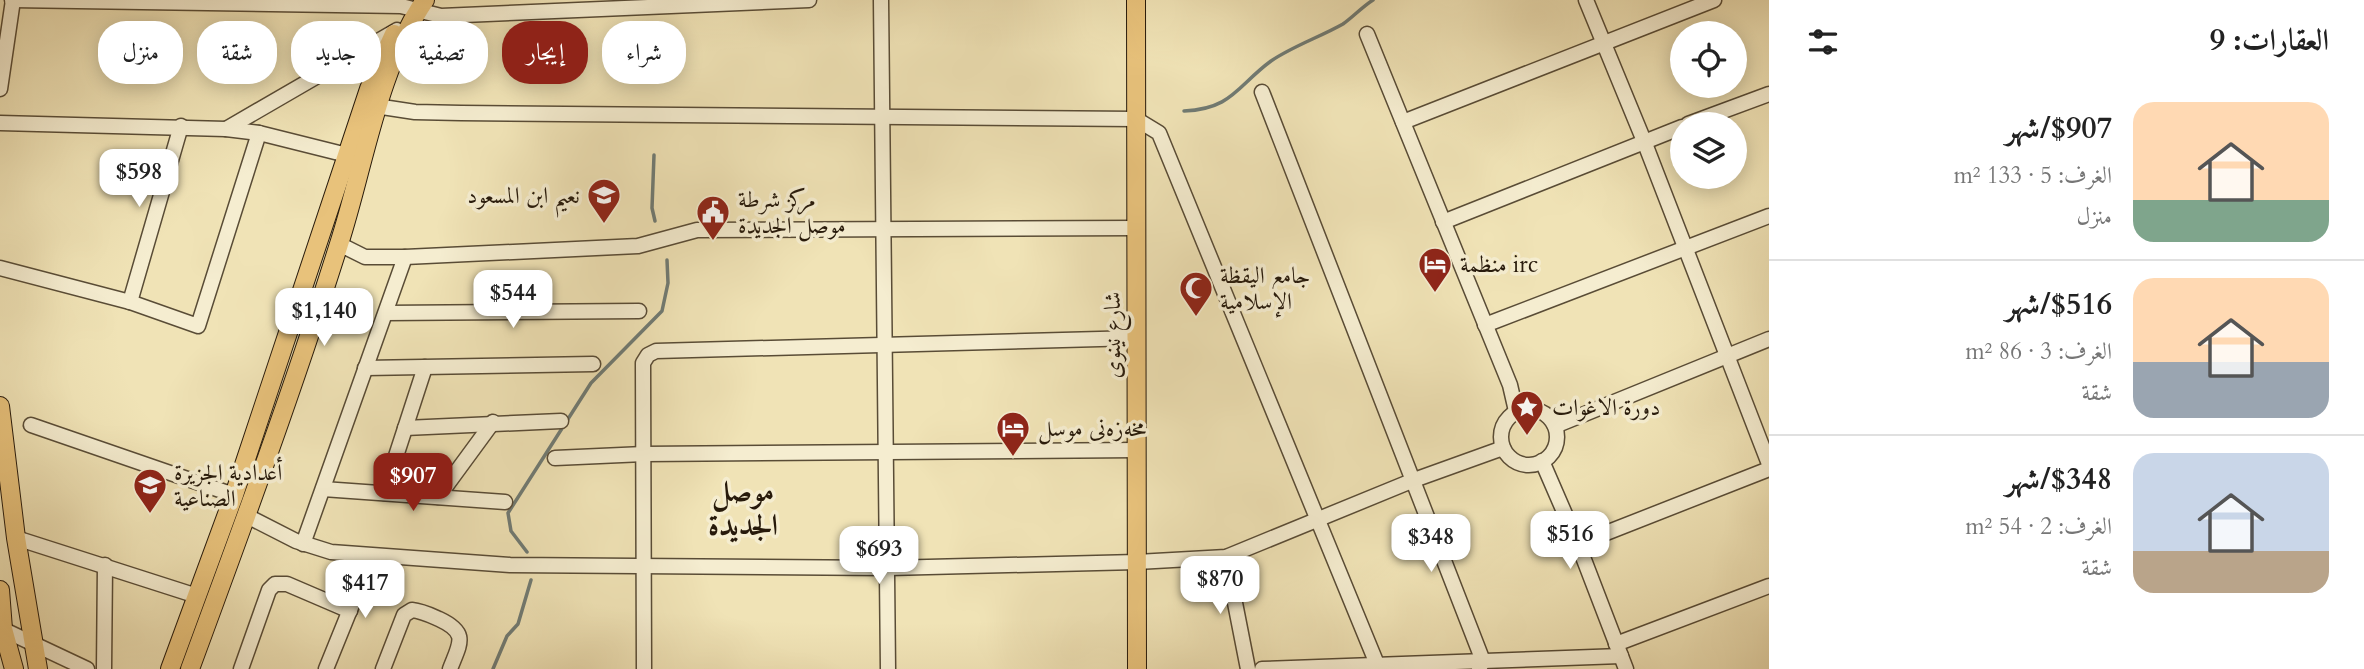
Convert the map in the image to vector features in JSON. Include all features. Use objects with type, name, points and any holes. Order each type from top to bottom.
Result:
[{"type":"main road","name":"شارع نينوى","points":[[1136,0],[1137,669]]},
{"type":"main road","points":[[406,21],[422,5]]},
{"type":"main road","points":[[170,669],[234,495],[347,155],[422,5]]},
{"type":"main road","points":[[190,669],[247,516],[340,244],[372,105],[374,75],[395,34]]},
{"type":"main road","points":[[0,407],[31,642],[38,669]]},
{"type":"main road","points":[[0,590],[2,628],[13,669]]},
{"type":"street","points":[[0,89],[13,0],[422,5],[441,16],[637,2],[809,0]]},
{"type":"street","points":[[881,0],[888,669]]},
{"type":"street","points":[[1578,544],[1769,466],[1686,247],[1586,0]]},
{"type":"street","points":[[1403,122],[1714,0]]},
{"type":"street","points":[[226,129],[395,31]]},
{"type":"street","points":[[1367,34],[1510,384],[1516,411]]},
{"type":"street","points":[[1262,92],[1414,480],[1481,665]]},
{"type":"street","points":[[1720,112],[1769,94]]},
{"type":"street","points":[[372,105],[438,113],[1136,119],[1159,133],[1379,667]]},
{"type":"street","points":[[0,123],[226,129],[259,133],[347,155]]},
{"type":"street","points":[[130,302],[181,126]]},
{"type":"street","points":[[1443,222],[1670,131]]},
{"type":"street","points":[[0,268],[130,302],[198,326],[259,133]]},
{"type":"street","points":[[1485,325],[1769,216]]},
{"type":"street","points":[[340,244],[365,257],[405,257],[638,246],[697,230],[1136,228]]},
{"type":"street","points":[[303,544],[405,257]]},
{"type":"street","points":[[386,313],[639,311]]},
{"type":"street","points":[[644,669],[643,363],[648,355],[656,351],[1137,338]]},
{"type":"street","points":[[1555,426],[1769,339]]},
{"type":"street","points":[[365,368],[593,364]]},
{"type":"street","points":[[384,494],[425,367]]},
{"type":"street","points":[[1534,409],[1543,412],[1555,426],[1553,450],[1542,461],[1533,464],[1515,461],[1503,448],[1501,431],[1509,416],[1516,411],[1534,409]]},
{"type":"street","points":[[405,428],[561,421]]},
{"type":"street","points":[[438,497],[493,422]]},
{"type":"street","points":[[31,425],[234,495]]},
{"type":"street","points":[[247,516],[303,544],[331,552],[371,558],[644,568],[888,568],[1137,562],[1226,556],[1414,480],[1503,448]]},
{"type":"street","points":[[555,458],[643,454],[1137,450]]},
{"type":"street","points":[[1542,461],[1578,544],[1621,656]]},
{"type":"street","points":[[323,489],[505,502]]},
{"type":"street","points":[[16,538],[197,596]]},
{"type":"street","points":[[1226,556],[1248,669]]},
{"type":"street","points":[[326,669],[371,558]]},
{"type":"street","points":[[104,669],[105,565]]},
{"type":"street","points":[[241,669],[269,590],[275,584],[286,584],[350,611]]},
{"type":"street","points":[[1262,669],[1481,665],[1621,656],[1769,586]]},
{"type":"street","points":[[383,669],[404,615],[412,610],[456,627],[460,634],[459,645],[450,669]]},
{"type":"street","points":[[2,628],[87,669]]},
{"type":"waterway","points":[[1184,111],[1213,106],[1224,101],[1271,61],[1343,24],[1373,0]]},
{"type":"waterway","points":[[654,155],[652,208],[655,221]]},
{"type":"waterway","points":[[527,552],[511,531],[508,513],[591,383],[662,311],[668,283],[667,260]]},
{"type":"waterway","points":[[493,669],[507,636],[518,624],[531,580]]},
{"type":"place","name":"نعيم ابن المسعود","points":[[604,225]]},
{"type":"place","name":"مركز شرطة موصل الجديدة","points":[[713,242]]},
{"type":"place","name":"منظمة irc","points":[[1435,294]]},
{"type":"place","name":"جامع اليقظة الإسلامية","points":[[1196,318]]},
{"type":"place","name":"دورة الاغوات","points":[[1527,437]]},
{"type":"place","name":"مخەزەنی موسل","points":[[1013,458]]},
{"type":"place","name":"أعدادية الجزيرة الصناعية","points":[[150,515]]},
{"type":"district","name":"موصل الجديدة","points":[[743,508]]}]
